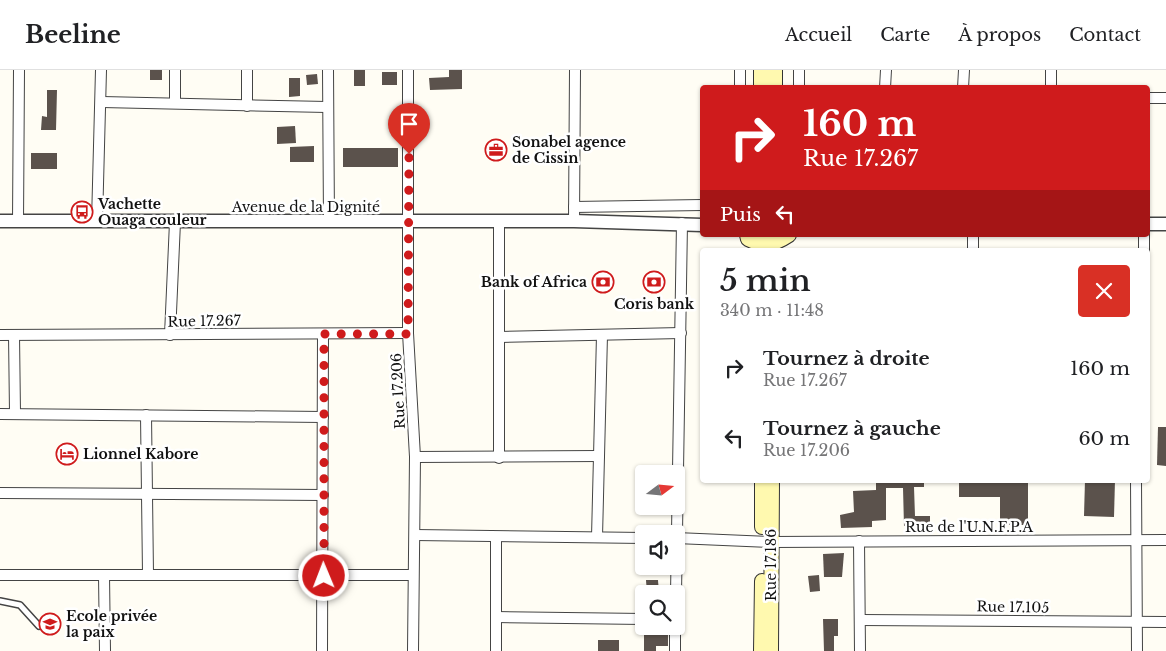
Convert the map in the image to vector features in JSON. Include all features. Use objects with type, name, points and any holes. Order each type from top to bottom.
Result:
[{"type":"main road","points":[[761,70],[761,85]]},
{"type":"main road","points":[[775,85],[776,70]]},
{"type":"main road","points":[[750,241],[775,247],[787,237]]},
{"type":"main road","points":[[762,483],[767,542],[762,651]]},
{"type":"main road","name":"Rue 17.186","points":[[771,651],[767,542],[772,483]]},
{"type":"street","points":[[18,222],[19,70]]},
{"type":"street","points":[[98,222],[102,102],[101,70]]},
{"type":"street","points":[[175,70],[175,104]]},
{"type":"street","points":[[247,70],[247,106]]},
{"type":"street","points":[[328,70],[329,222]]},
{"type":"street","name":"Rue 17.206","points":[[408,70],[408,334],[415,458],[415,535],[412,575],[413,651]]},
{"type":"street","points":[[574,221],[575,70]]},
{"type":"street","points":[[740,70],[740,85]]},
{"type":"street","points":[[799,70],[799,85]]},
{"type":"street","points":[[886,70],[886,85]]},
{"type":"street","points":[[964,70],[964,85]]},
{"type":"street","points":[[1051,70],[1051,85]]},
{"type":"street","points":[[1150,98],[1166,98]]},
{"type":"street","points":[[102,102],[327,107]]},
{"type":"street","points":[[574,207],[700,205]]},
{"type":"street","name":"Avenue de la Dignité","points":[[0,221],[574,221],[691,223]]},
{"type":"street","points":[[170,335],[174,222]]},
{"type":"street","points":[[498,222],[500,337],[499,458]]},
{"type":"street","points":[[677,525],[681,333],[691,223]]},
{"type":"street","points":[[1150,224],[1166,224]]},
{"type":"street","points":[[500,337],[681,333]]},
{"type":"street","points":[[322,651],[324,576],[324,334]]},
{"type":"street","name":"Rue 17.267","points":[[0,335],[408,334]]},
{"type":"street","points":[[14,335],[15,414]]},
{"type":"street","points":[[597,537],[602,335]]},
{"type":"street","points":[[0,414],[323,417]]},
{"type":"street","points":[[146,415],[148,574]]},
{"type":"street","points":[[415,458],[599,456]]},
{"type":"street","points":[[1136,483],[1137,651]]},
{"type":"street","points":[[0,493],[323,495]]},
{"type":"street","points":[[415,535],[635,538]]},
{"type":"street","points":[[496,537],[496,651]]},
{"type":"street","name":"Rue de l'U.N.F.P.A","points":[[685,538],[767,542],[1166,540]]},
{"type":"street","points":[[859,542],[860,651]]},
{"type":"street","points":[[0,575],[412,575]]},
{"type":"street","points":[[104,575],[106,651]]},
{"type":"street","points":[[496,617],[635,619]]},
{"type":"street","name":"Rue 17.105","points":[[860,620],[1166,622]]},
{"type":"street","points":[[675,635],[675,651]]},
{"type":"lane","points":[[0,601],[20,605],[39,626]]},
{"type":"building","points":[[150,70],[162,70],[162,80],[150,80]]},
{"type":"building","points":[[354,70],[365,70],[365,86],[354,86]]},
{"type":"building","points":[[449,70],[462,70],[462,89],[430,90],[429,78],[449,77]]},
{"type":"building","points":[[382,72],[397,72],[397,85],[382,85]]},
{"type":"building","points":[[317,74],[318,84],[307,85],[306,75]]},
{"type":"building","points":[[289,78],[300,78],[300,96],[289,97]]},
{"type":"building","points":[[47,90],[57,90],[56,130],[41,130],[42,116],[47,117]]},
{"type":"building","points":[[295,126],[296,143],[277,144],[277,127]]},
{"type":"building","points":[[314,146],[314,162],[290,162],[290,147]]},
{"type":"building","points":[[343,148],[398,148],[398,167],[343,167]]},
{"type":"building","points":[[31,153],[57,153],[57,169],[31,169]]},
{"type":"building","points":[[1158,427],[1166,427],[1166,466],[1157,465]]},
{"type":"building","points":[[876,483],[924,483],[924,487],[914,487],[915,516],[930,516],[930,527],[904,526],[903,488],[886,488],[886,520],[872,521],[872,527],[841,528],[840,515],[854,512],[853,491],[876,490]]},
{"type":"building","points":[[959,483],[1028,483],[1028,525],[1000,525],[1000,497],[959,497]]},
{"type":"building","points":[[1085,483],[1115,483],[1114,517],[1084,516]]},
{"type":"building","points":[[844,553],[842,577],[824,577],[823,554]]},
{"type":"building","points":[[819,575],[820,591],[810,592],[808,576]]},
{"type":"building","points":[[646,580],[658,580],[658,585],[646,585]]},
{"type":"building","points":[[823,619],[838,619],[838,636],[834,636],[834,651],[824,651]]},
{"type":"building","points":[[644,635],[668,635],[668,646],[656,646],[656,651],[644,651]]},
{"type":"building","points":[[598,640],[619,640],[619,651],[598,651]]},
{"type":"place","name":"Sonabel agence de Cissin","points":[[496,150]]},
{"type":"place","name":"Vachette Ouaga couleur","points":[[82,212]]},
{"type":"place","name":"Bank of Africa","points":[[603,282]]},
{"type":"place","name":"Coris bank","points":[[654,282]]},
{"type":"place","name":"Lionnel Kabore","points":[[67,454]]},
{"type":"place","name":"Ecole privée la paix","points":[[50,624]]},
{"type":"route","points":[[324,576],[324,334],[408,334],[409,154]]}]
